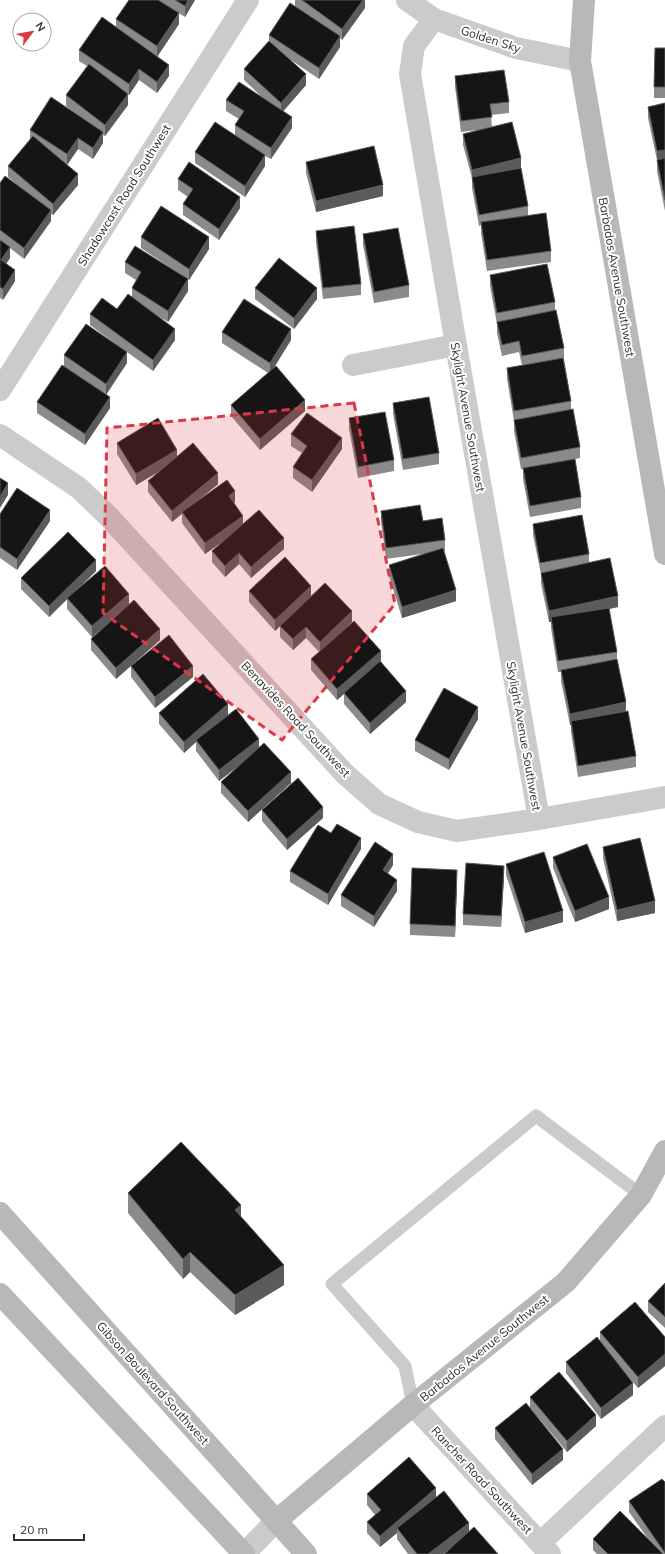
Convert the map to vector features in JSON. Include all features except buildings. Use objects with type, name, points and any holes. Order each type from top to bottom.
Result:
[{"type":"street","name":"Shadowcast Road Southwest","points":[[0,390],[248,0]]},
{"type":"street","name":"Golden Sky","points":[[407,0],[434,19],[516,48],[580,61]]},
{"type":"street","name":"Barbados Avenue Southwest","points":[[584,0],[580,61],[665,554]]},
{"type":"street","name":"Skylight Avenue Southwest","points":[[434,19],[414,46],[410,74],[539,819]]},
{"type":"street","points":[[353,365],[456,345]]},
{"type":"street","name":"Benavides Road Southwest","points":[[0,435],[80,488],[345,774],[379,804],[418,822],[457,831],[539,819],[665,797]]},
{"type":"street","name":"Barbados Avenue Southwest","points":[[276,1521],[414,1405],[566,1282],[641,1196],[665,1151]]},
{"type":"street","name":"Gibson Boulevard Southwest","points":[[0,1213],[306,1554]]},
{"type":"street","points":[[0,1294],[244,1554],[276,1521]]},
{"type":"street","name":"Rancher Road Southwest","points":[[414,1405],[545,1549]]},
{"type":"street","points":[[545,1549],[665,1426]]},
{"type":"lane","points":[[414,1405],[405,1366],[332,1284],[536,1116],[641,1196]]},
{"type":"highlighted area","points":[[354,403],[395,604],[282,740],[103,613],[107,428]]}]
